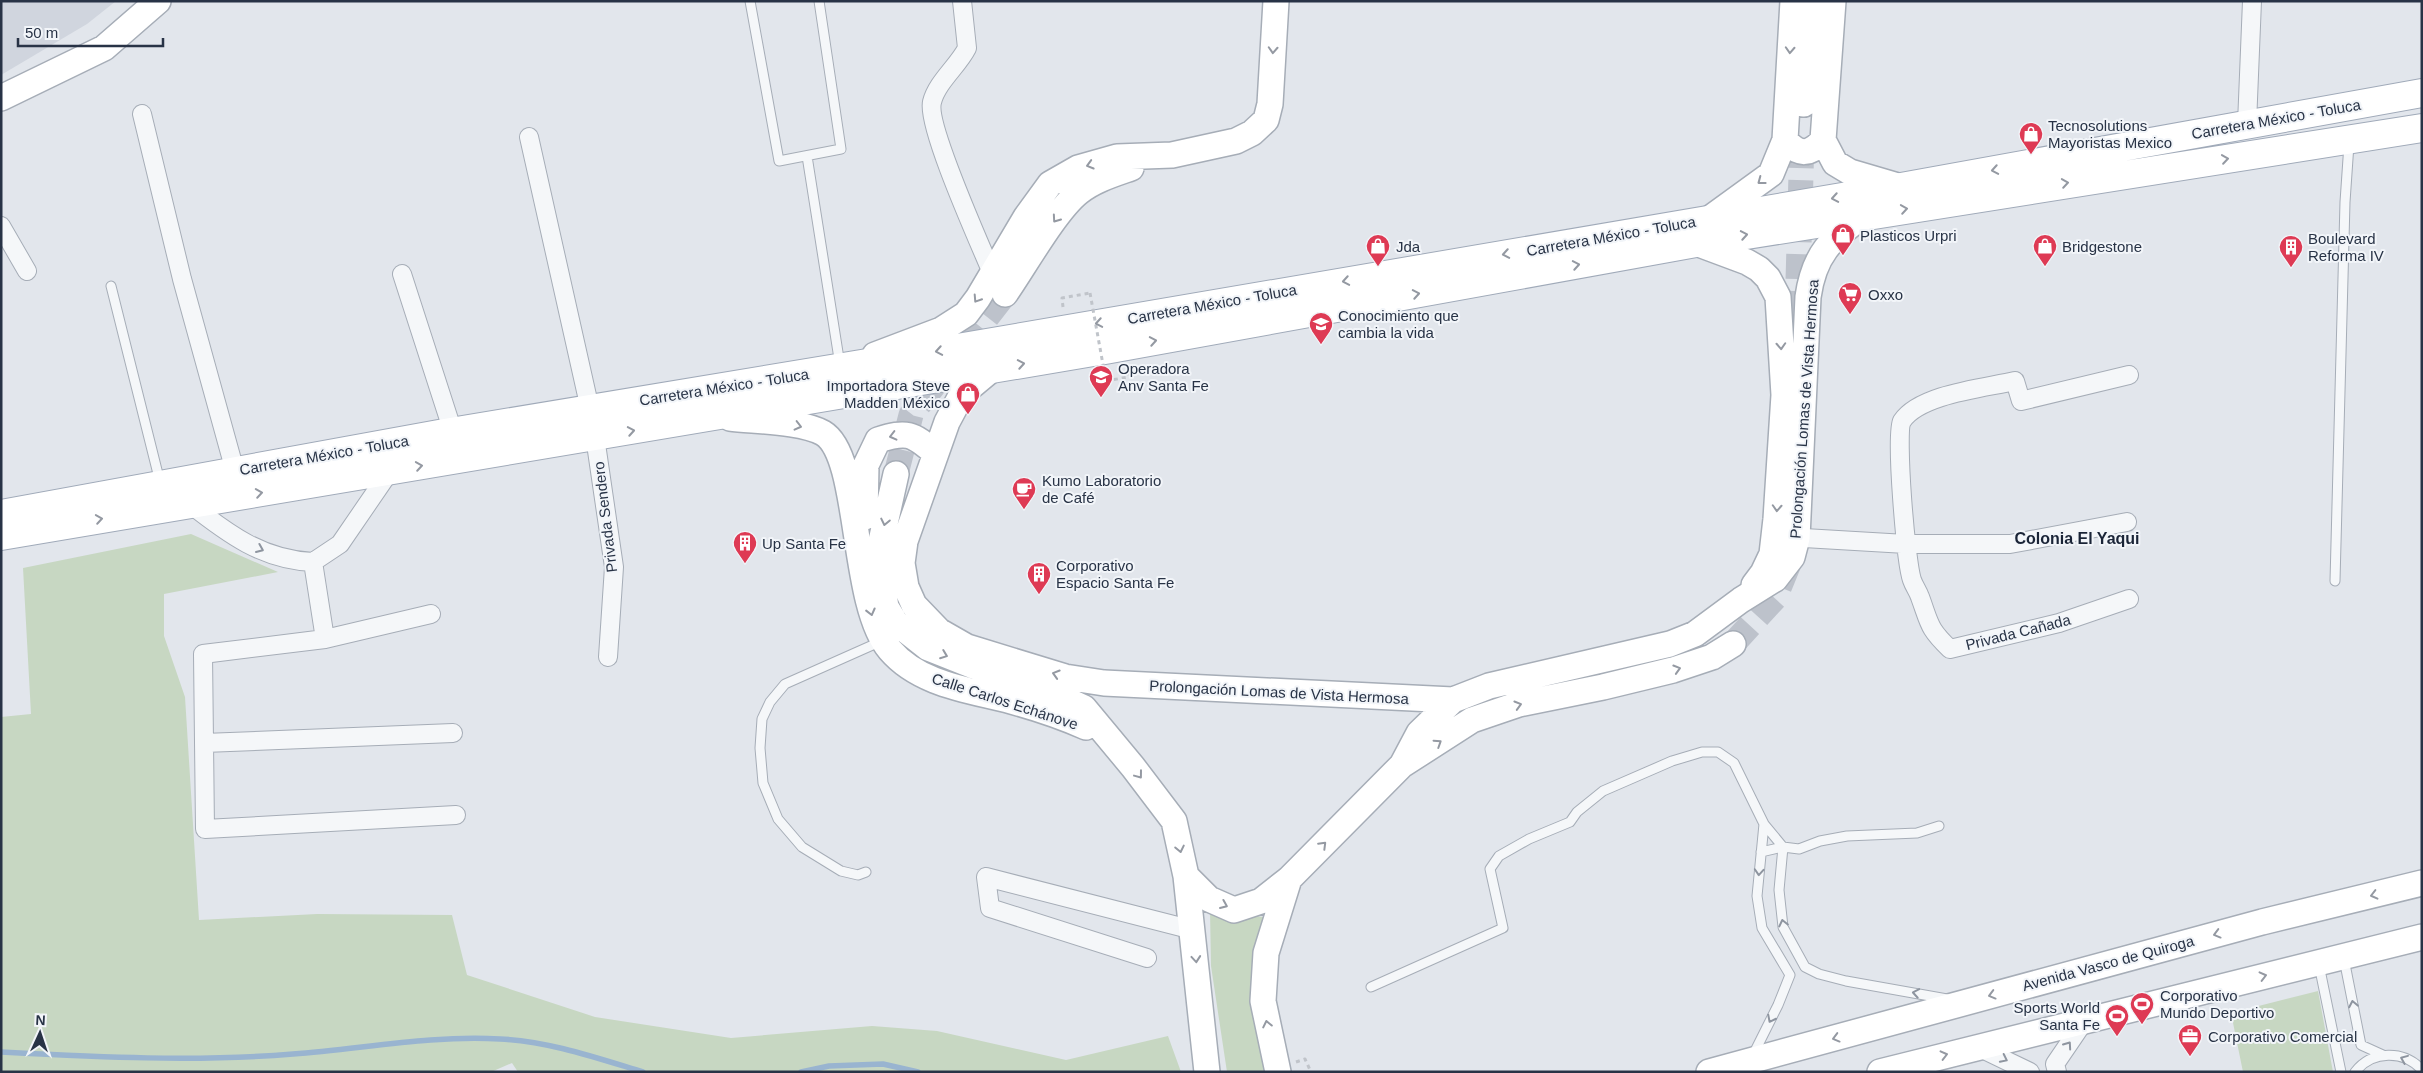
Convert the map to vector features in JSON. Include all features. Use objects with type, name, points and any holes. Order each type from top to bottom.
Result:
[{"type":"main road","name":"Carretera México - Toluca","points":[[1,514],[453,432],[1901,187],[2422,93]]},
{"type":"main road","name":"Carretera México - Toluca","points":[[1,536],[595,438],[1696,243],[2422,128]]},
{"type":"main road","points":[[1,553],[13,550],[50,527]]},
{"type":"street","points":[[1,98],[104,48],[158,1]]},
{"type":"street","points":[[962,1],[967,48],[935,93],[930,113],[946,161],[992,273]]},
{"type":"street","points":[[1005,294],[1066,204],[1080,191],[1105,178],[1172,155],[1236,141],[1252,133],[1266,120],[1271,94],[1276,1]]},
{"type":"street","points":[[1793,1],[1804,140],[1850,172],[1901,187]]},
{"type":"street","points":[[1804,140],[1812,1]]},
{"type":"street","points":[[1709,219],[1771,174],[1804,140],[1833,1]]},
{"type":"street","points":[[2247,124],[2252,1]]},
{"type":"street","points":[[142,114],[182,279],[235,471]]},
{"type":"street","points":[[529,137],[590,409]]},
{"type":"street","points":[[840,368],[941,330],[966,314],[1026,217],[1050,184],[1078,168],[1117,157],[1172,155]]},
{"type":"street","name":"Prolongación Lomas de Vista Hermosa","points":[[1278,1070],[1262,1001],[1266,953],[1288,879],[1402,765],[1419,732],[1453,700],[1489,686],[1670,644],[1695,634],[1741,600],[1763,573],[1772,554],[1786,537],[1811,276],[1830,241],[1865,215]]},
{"type":"street","points":[[1,226],[27,271]]},
{"type":"street","name":"Prolongación Lomas de Vista Hermosa","points":[[1696,243],[1747,262],[1759,269],[1768,278],[1778,297],[1784,395],[1786,537]]},
{"type":"street","points":[[402,274],[453,432]]},
{"type":"street","points":[[1778,297],[1789,288],[1796,288],[1808,297]]},
{"type":"street","points":[[861,572],[866,536],[866,465],[878,440],[900,433],[919,439],[935,453],[947,422],[962,394],[992,369]]},
{"type":"street","points":[[1906,544],[1899,440],[1902,422],[1916,408],[1935,399],[2015,382],[2022,401],[2129,375]]},
{"type":"street","name":"Calle Carlos Echánove","points":[[715,417],[792,424],[824,433],[841,455],[854,519],[861,572],[873,622],[884,640],[902,662],[932,680],[1057,714],[1109,737],[1174,821],[1186,876],[1207,1072]]},
{"type":"street","name":"Privada Sendero","points":[[595,438],[614,567],[608,658]]},
{"type":"street","name":"Prolongación Lomas de Vista Hermosa","points":[[935,453],[905,541],[903,556],[906,587],[914,605],[939,631],[967,647],[1065,677],[1104,682],[1453,700]]},
{"type":"street","points":[[190,504],[232,536],[256,548],[283,559],[313,562],[340,544],[390,471]]},
{"type":"street","points":[[896,474],[882,537],[881,576],[886,607],[895,622],[928,648],[986,671],[1040,688],[1084,708],[1109,737]]},
{"type":"street","points":[[1786,537],[1906,544],[2010,544],[2127,522]]},
{"type":"street","name":"Privada Cañada","points":[[1906,544],[1911,579],[1920,597],[1926,620],[1936,636],[1950,649],[2059,623],[2129,599]]},
{"type":"street","points":[[313,562],[325,639]]},
{"type":"street","points":[[431,614],[325,639],[203,654],[205,829],[456,815]]},
{"type":"street","points":[[1402,765],[1472,720],[1519,704],[1603,687],[1673,670],[1712,657],[1733,644]]},
{"type":"street","points":[[204,743],[453,733]]},
{"type":"street","points":[[1186,876],[1209,899],[1234,910],[1261,901],[1288,879]]},
{"type":"street","points":[[1147,958],[990,908],[986,877],[1193,930]]},
{"type":"street","name":"Avenida Vasco de Quiroga","points":[[1709,1072],[2262,922],[2422,883]]},
{"type":"street","points":[[1880,1072],[2422,937]]},
{"type":"street","points":[[2057,1072],[2055,1064],[2085,1020]]},
{"type":"street","points":[[1978,1047],[2030,1072]]},
{"type":"lane","points":[[750,1],[779,162],[841,149],[819,1]]},
{"type":"lane","points":[[2335,582],[2345,212],[2349,141]]},
{"type":"lane","points":[[807,156],[840,368]]},
{"type":"lane","points":[[111,286],[160,485]]},
{"type":"lane","points":[[866,872],[858,875],[841,871],[802,847],[778,819],[763,783],[760,738],[762,719],[770,702],[785,684],[884,640]]},
{"type":"lane","points":[[1371,987],[1503,928],[1490,868],[1499,856],[1529,839],[1570,822],[1577,812],[1603,791],[1672,761],[1702,752],[1718,752],[1734,763],[1764,824],[1783,847],[1779,890],[1783,927],[1805,966],[1819,974],[1846,981],[1964,1003]]},
{"type":"lane","points":[[1749,1061],[1778,1005],[1790,975],[1762,928],[1757,896],[1764,824]]},
{"type":"lane","points":[[1761,852],[1783,847],[1799,849],[1820,841],[1847,836],[1917,833],[1939,826]]},
{"type":"lane","points":[[2343,956],[2361,1045],[2383,1055]]},
{"type":"lane","points":[[2318,962],[2341,1072]]},
{"type":"lane","points":[[2355,1072],[2371,1059],[2383,1055],[2395,1055],[2407,1059],[2422,1070]]},
{"type":"path","points":[[1072,306],[1064,307],[1062,298],[1090,293],[1106,382]]},
{"type":"path","points":[[1305,1059],[1311,1072]]},
{"type":"shaded area","points":[[1,1],[116,1],[87,24],[1,75]]},
{"type":"green space","points":[[191,534],[278,572],[164,594],[164,636],[185,697],[199,920],[317,914],[452,915],[467,975],[595,1017],[731,1038],[872,1026],[937,1031],[1066,1060],[1168,1036],[1181,1072],[518,1072],[512,1063],[491,1072],[1,1072],[1,717],[31,714],[23,568]]},
{"type":"green space","points":[[1210,910],[1263,917],[1270,1072],[1227,1072],[1211,966]]},
{"type":"green space","points":[[2318,991],[2333,1072],[2243,1072],[2231,1013]]},
{"type":"waterway","points":[[1,1052],[110,1057],[220,1058],[319,1052],[422,1041],[474,1038],[518,1040],[536,1043],[590,1056],[643,1072]]},
{"type":"waterway","points":[[801,1072],[829,1066],[883,1064],[918,1072]]},
{"type":"tunnel","points":[[1797,316],[1802,139]]},
{"type":"tunnel","points":[[896,474],[911,415],[1005,294]]},
{"type":"tunnel","points":[[1733,644],[1775,598],[1790,561]]},
{"type":"place","name":"Tecnosolutions Mayoristas Mexico","points":[[2031,155]]},
{"type":"place","name":"Plasticos Urpri","points":[[1843,256]]},
{"type":"place","name":"Jda","points":[[1378,267]]},
{"type":"place","name":"Bridgestone","points":[[2045,267]]},
{"type":"place","name":"Boulevard Reforma IV","points":[[2291,268]]},
{"type":"place","name":"Oxxo","points":[[1850,315]]},
{"type":"place","name":"Conocimiento que cambia la vida","points":[[1321,345]]},
{"type":"place","name":"Operadora Anv Santa Fe","points":[[1101,398]]},
{"type":"place","name":"Importadora Steve Madden México","points":[[968,415]]},
{"type":"place","name":"Kumo Laboratorio de Café","points":[[1024,510]]},
{"type":"place","name":"Up Santa Fe","points":[[745,564]]},
{"type":"place","name":"Corporativo Espacio Santa Fe","points":[[1039,595]]},
{"type":"place","name":"Corporativo Mundo Deportivo","points":[[2142,1025]]},
{"type":"place","name":"Sports World Santa Fe","points":[[2117,1037]]},
{"type":"place","name":"Corporativo Comercial","points":[[2190,1057]]},
{"type":"district","name":"Colonia El Yaqui","points":[[2077,538]]}]
